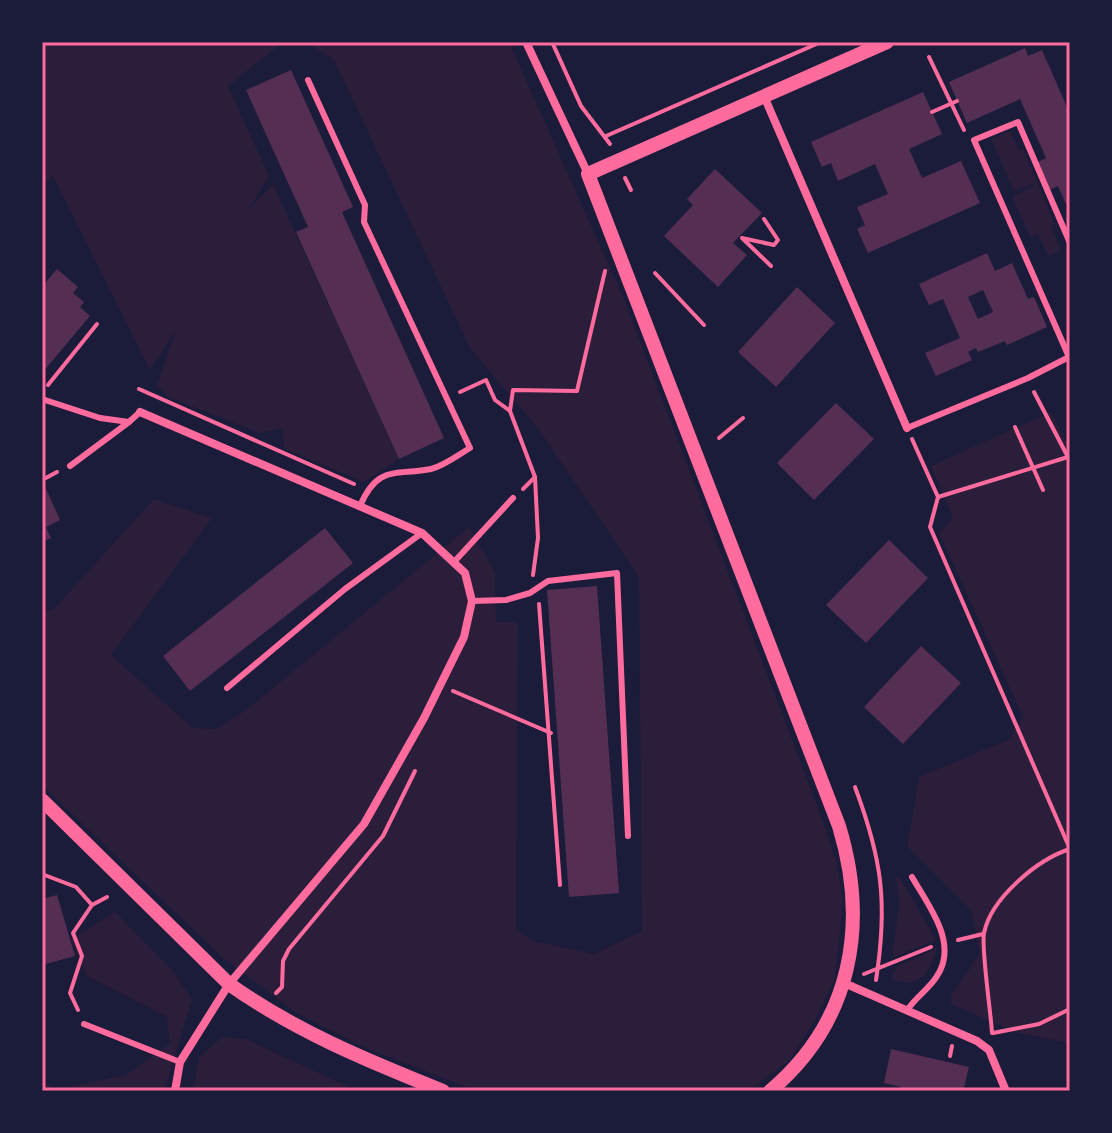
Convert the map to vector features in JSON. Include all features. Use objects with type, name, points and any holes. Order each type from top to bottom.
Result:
[{"type":"street","points":[[526,42],[588,174],[843,837],[854,884],[855,912],[844,983],[816,1040],[795,1070],[770,1091]]},
{"type":"street","points":[[588,174],[887,42]]},
{"type":"street","points":[[764,96],[907,428]]},
{"type":"street","points":[[140,412],[422,533],[465,573],[472,601],[464,637],[364,824],[229,984],[180,1062],[175,1091]]},
{"type":"street","points":[[42,800],[229,984],[263,1008],[357,1057],[443,1091]]},
{"type":"street","points":[[844,983],[977,1041],[989,1050],[1006,1091]]},
{"type":"lane","points":[[308,80],[365,205],[364,222],[470,448],[433,468],[392,471],[367,489],[360,506]]},
{"type":"lane","points":[[907,428],[1028,378],[1069,357],[974,140],[1018,122],[1070,243]]},
{"type":"lane","points":[[42,396],[100,418],[129,422]]},
{"type":"lane","points":[[70,466],[140,412]]},
{"type":"lane","points":[[454,562],[513,498]]},
{"type":"lane","points":[[227,688],[345,589],[422,533]]},
{"type":"lane","points":[[472,601],[506,600],[530,593],[548,581],[617,573],[628,836]]},
{"type":"lane","points":[[908,1009],[938,976],[945,954],[941,929],[912,877]]},
{"type":"lane","points":[[84,1024],[180,1062]]},
{"type":"path","points":[[552,42],[581,106],[593,125],[606,136],[631,190]]},
{"type":"path","points":[[606,136],[821,42]]},
{"type":"path","points":[[929,57],[962,127]]},
{"type":"path","points":[[932,112],[957,101]]},
{"type":"path","points":[[764,219],[778,240],[774,245],[742,238],[771,266]]},
{"type":"path","points":[[560,885],[539,603],[530,593],[538,538],[535,477],[510,411],[513,390],[577,391],[607,261]]},
{"type":"path","points":[[655,273],[704,325]]},
{"type":"path","points":[[42,396],[97,324]]},
{"type":"path","points":[[938,497],[1069,459],[1028,378]]},
{"type":"path","points":[[447,399],[486,380],[495,400],[510,411]]},
{"type":"path","points":[[139,389],[367,489]]},
{"type":"path","points":[[719,438],[743,418]]},
{"type":"path","points":[[1015,427],[1043,490]]},
{"type":"path","points":[[907,428],[938,497],[930,527],[1070,849],[1051,855],[998,903],[983,934],[992,1033]]},
{"type":"path","points":[[447,705],[461,678]]},
{"type":"path","points":[[440,685],[551,733]]},
{"type":"path","points":[[263,1008],[282,987],[283,961],[289,949],[383,836],[415,770]]},
{"type":"path","points":[[855,787],[873,837],[884,902],[872,994]]},
{"type":"path","points":[[42,874],[76,887],[92,905]]},
{"type":"path","points":[[84,1024],[70,993],[82,956],[73,933],[92,905],[107,897]]},
{"type":"path","points":[[977,1041],[992,1033],[1039,1024],[1070,1009]]},
{"type":"shaded area","points":[[42,42],[283,42],[228,86],[269,176],[249,209],[273,184],[399,459],[364,482],[284,449],[282,428],[260,433],[168,397],[157,385],[176,330],[150,370],[53,176],[42,187]]},
{"type":"shaded area","points":[[306,42],[509,42],[623,297],[820,813],[837,864],[843,900],[835,978],[818,1015],[790,1060],[748,1091],[477,1091],[363,1047],[295,1012],[224,959],[42,785],[42,609],[53,610],[154,499],[212,518],[111,655],[193,728],[217,729],[246,710],[469,527],[495,572],[496,622],[518,622],[516,929],[533,941],[594,954],[642,931],[639,577],[540,431],[470,348],[334,60]]},
{"type":"shaded area","points":[[1010,131],[1019,150],[1023,149],[1055,224],[1051,226],[1061,251],[1048,256],[1038,234],[1030,237],[1012,196],[1033,187],[1032,184],[1014,191],[991,139]]},
{"type":"shaded area","points":[[1051,412],[1070,449],[1070,1043],[1018,1033],[951,1004],[951,996],[980,953],[971,910],[907,846],[919,777],[1010,739],[1023,717],[939,533],[953,518],[931,466]]},
{"type":"shaded area","points":[[896,877],[900,878],[936,940],[892,958],[899,903]]},
{"type":"shaded area","points":[[115,912],[173,971],[192,1000],[164,1091],[42,1091],[42,1080],[55,1090],[125,1075],[170,1044],[167,1017],[87,976],[71,939]]},
{"type":"shaded area","points":[[937,948],[931,965],[922,977],[909,982],[891,979],[896,967]]},
{"type":"shaded area","points":[[222,1037],[246,1039],[357,1091],[193,1091],[199,1057]]},
{"type":"building","points":[[1025,48],[1028,56],[1042,50],[1070,114],[1070,213],[1058,186],[1050,190],[1038,162],[1046,158],[1020,99],[967,123],[949,82]]},
{"type":"building","points":[[291,70],[353,207],[342,212],[444,438],[399,459],[296,232],[308,227],[246,90]]},
{"type":"building","points":[[923,92],[942,134],[909,149],[922,178],[961,161],[980,203],[868,253],[857,229],[865,225],[857,207],[888,194],[875,164],[838,181],[831,163],[822,167],[811,142]]},
{"type":"building","points":[[715,169],[762,213],[733,243],[747,255],[718,287],[664,236],[693,205],[687,199]]},
{"type":"building","points":[[987,253],[995,271],[1012,263],[1028,299],[1034,297],[1047,327],[1007,345],[1005,341],[978,352],[976,348],[968,352],[972,360],[936,376],[925,353],[960,338],[943,299],[929,305],[919,284]],"holes":[[[983,290],[993,312],[978,319],[968,297]]]},
{"type":"building","points":[[57,269],[78,287],[73,293],[84,302],[80,307],[90,316],[42,373],[42,287]]},
{"type":"building","points":[[797,287],[835,323],[776,387],[738,352]]},
{"type":"building","points":[[836,403],[874,439],[814,500],[777,463]]},
{"type":"building","points":[[42,480],[60,520],[46,527],[51,538],[42,542]]},
{"type":"building","points":[[325,528],[353,563],[190,691],[163,656]]},
{"type":"building","points":[[889,540],[928,578],[866,643],[826,605]]},
{"type":"building","points":[[597,586],[619,893],[569,897],[547,590]]},
{"type":"building","points":[[921,646],[961,683],[903,744],[864,707]]},
{"type":"building","points":[[57,895],[75,956],[42,965],[42,899]]},
{"type":"building","points":[[891,1049],[969,1067],[963,1091],[900,1091],[901,1087],[884,1083]]}]
